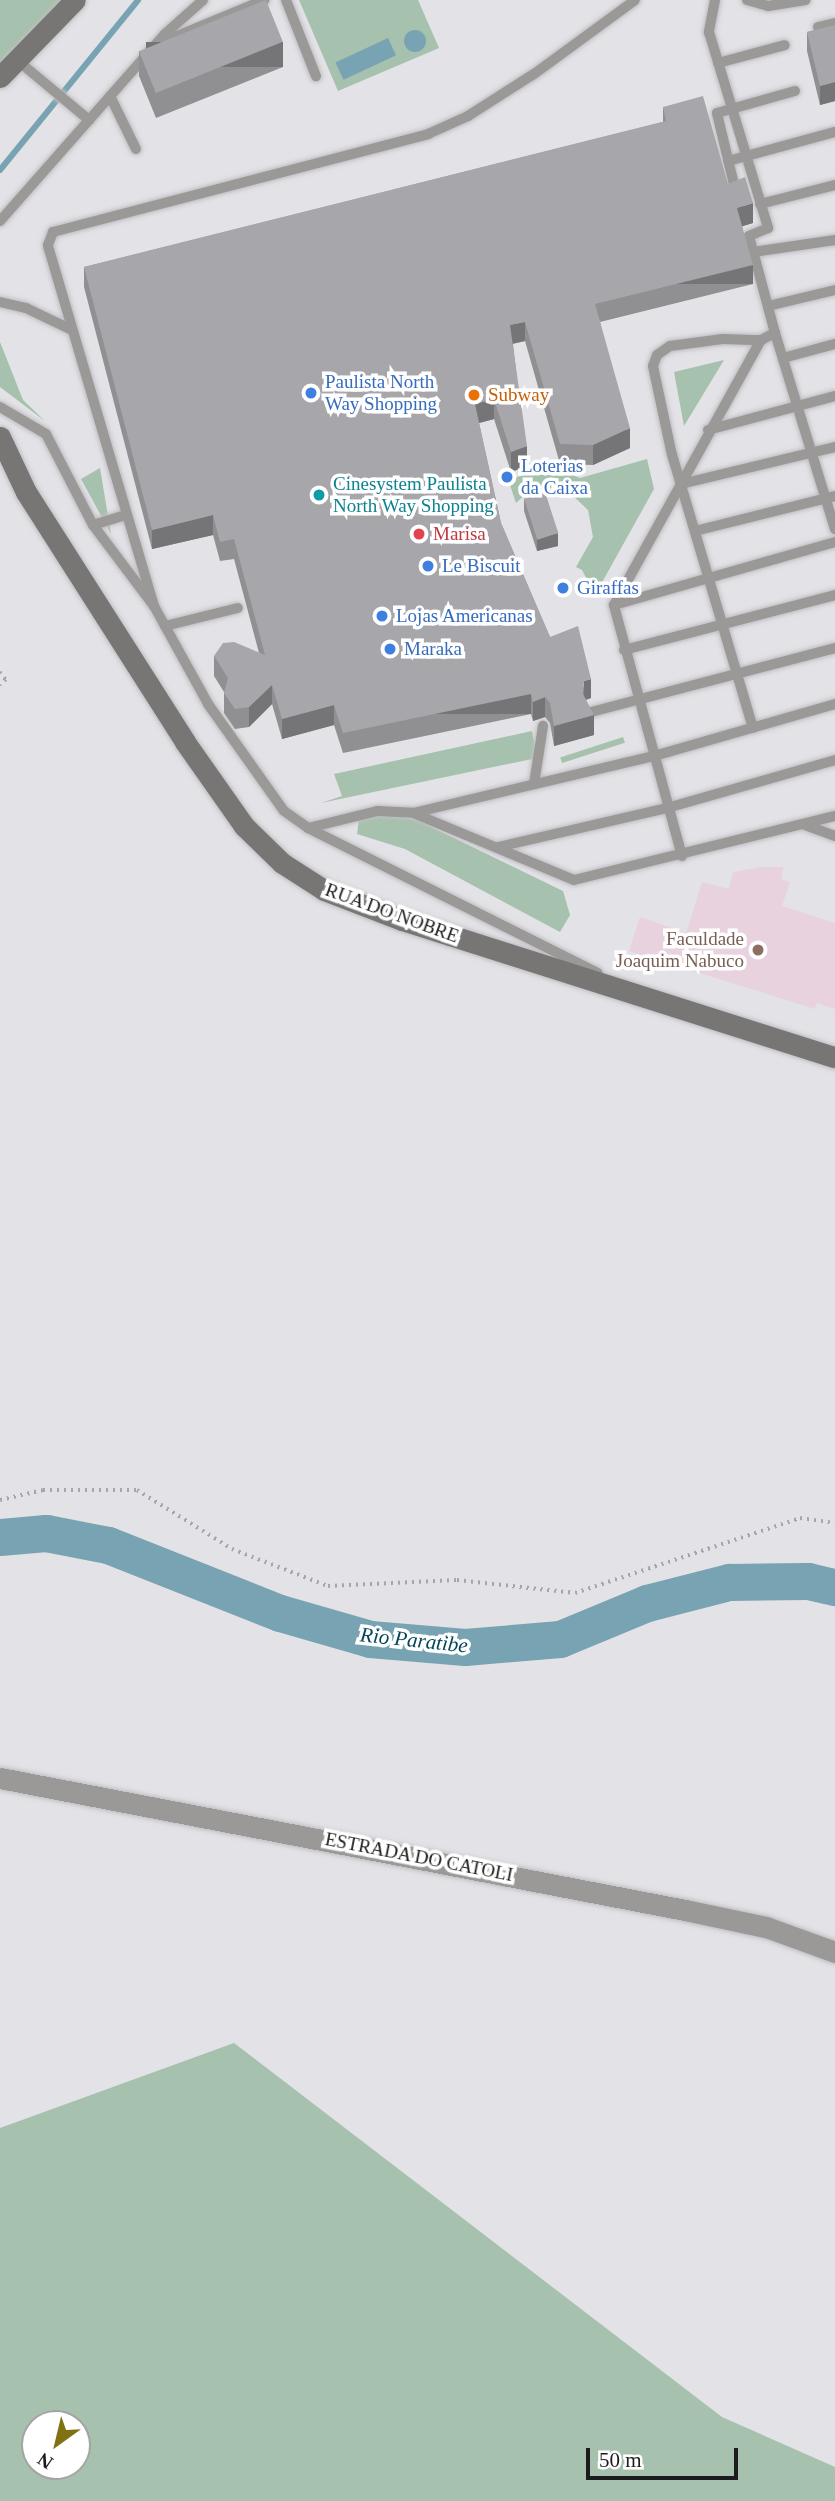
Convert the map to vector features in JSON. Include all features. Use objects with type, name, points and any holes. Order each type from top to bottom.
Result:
[{"type":"main road","points":[[0,77],[75,0]]},
{"type":"main road","name":"RUA DO NOBRE","points":[[0,437],[26,492],[185,742],[244,826],[282,863],[324,890],[402,920],[835,1057]]},
{"type":"street","name":"ESTRADA DO CATOLI","points":[[0,1778],[766,1927],[835,1952]]},
{"type":"lane","points":[[0,221],[155,44],[203,0]]},
{"type":"lane","points":[[155,44],[264,0]]},
{"type":"lane","points":[[286,0],[316,76]]},
{"type":"lane","points":[[154,606],[48,245],[59,228],[428,134],[468,116],[534,74],[635,0]]},
{"type":"lane","points":[[715,0],[709,32],[768,228],[749,236],[797,406],[830,497],[835,529]]},
{"type":"lane","points":[[747,0],[768,6],[806,0]]},
{"type":"lane","points":[[818,27],[835,23]]},
{"type":"lane","points":[[718,63],[785,45]]},
{"type":"lane","points":[[17,60],[89,120]]},
{"type":"lane","points":[[736,193],[717,113],[795,91]]},
{"type":"lane","points":[[110,96],[136,149]]},
{"type":"lane","points":[[728,161],[835,132]]},
{"type":"lane","points":[[760,204],[835,185]]},
{"type":"lane","points":[[753,252],[835,240]]},
{"type":"lane","points":[[768,306],[835,290]]},
{"type":"lane","points":[[0,302],[26,308],[72,330]]},
{"type":"lane","points":[[752,728],[681,484],[655,387],[653,366],[657,355],[670,346],[723,339],[761,340],[775,333]]},
{"type":"lane","points":[[682,856],[637,699],[614,605],[708,430],[761,340]]},
{"type":"lane","points":[[783,358],[835,344]]},
{"type":"lane","points":[[708,430],[835,396]]},
{"type":"lane","points":[[0,407],[46,434],[93,525],[154,606],[208,704],[271,797],[308,828],[637,993]]},
{"type":"lane","points":[[681,484],[835,447]]},
{"type":"lane","points":[[695,531],[830,497]]},
{"type":"lane","points":[[93,525],[126,515]]},
{"type":"lane","points":[[614,605],[835,542]]},
{"type":"lane","points":[[624,650],[835,595]]},
{"type":"lane","points":[[165,626],[238,608]]},
{"type":"lane","points":[[591,712],[835,648]]},
{"type":"lane","points":[[308,828],[378,811],[414,813],[534,785],[654,756],[835,704]]},
{"type":"lane","points":[[534,785],[543,726]]},
{"type":"lane","points":[[498,847],[667,808],[835,760]]},
{"type":"lane","points":[[414,813],[574,880],[682,856],[835,816]]},
{"type":"lane","points":[[804,824],[835,836]]},
{"type":"path","points":[[0,672],[6,680],[0,685]]},
{"type":"path","points":[[0,1500],[43,1490],[137,1490],[232,1549],[328,1586],[457,1580],[575,1593],[800,1518],[835,1524]]},
{"type":"shaded area","name":"Faculdade Joaquim Nabuco","points":[[762,867],[784,867],[781,879],[790,882],[782,906],[835,923],[835,1009],[817,1003],[815,1009],[629,951],[640,917],[686,933],[702,882],[729,889],[733,872]]},
{"type":"green space","points":[[0,0],[74,0],[0,78]]},
{"type":"green space","points":[[299,0],[418,0],[439,48],[338,91]]},
{"type":"green space","points":[[0,342],[23,400],[45,421],[0,387]]},
{"type":"green space","points":[[724,360],[684,426],[674,372]]},
{"type":"green space","points":[[647,459],[654,489],[595,595],[582,570],[576,567],[593,537],[588,510],[568,491],[554,487],[527,493],[516,503],[508,479],[555,468],[580,478]]},
{"type":"green space","points":[[100,468],[111,534],[81,479]]},
{"type":"green space","points":[[532,731],[537,758],[321,803],[342,796],[334,774]]},
{"type":"green space","points":[[623,737],[625,743],[562,763],[560,757]]},
{"type":"green space","points":[[381,813],[417,820],[563,891],[570,915],[560,932],[405,849],[357,834],[359,820]]},
{"type":"green space","points":[[234,2043],[722,2417],[835,2467],[835,2501],[0,2501],[0,2128]]},
{"type":"water","points":[[415,30],[423,33],[426,41],[423,49],[415,52],[407,49],[404,41],[407,33]]},
{"type":"water","points":[[388,38],[396,55],[343,80],[335,63]]},
{"type":"building","points":[[266,0],[283,42],[156,93],[139,51]]},
{"type":"building","points":[[835,25],[835,82],[820,86],[807,32]]},
{"type":"building","name":"Paulista North Way Shopping","points":[[703,96],[728,184],[745,177],[753,203],[737,208],[753,265],[595,304],[630,428],[593,445],[560,444],[525,322],[510,325],[527,446],[511,452],[494,399],[475,404],[501,523],[550,637],[578,626],[591,679],[584,681],[583,694],[594,715],[554,726],[550,703],[545,697],[533,702],[531,694],[343,733],[334,705],[282,719],[272,685],[249,707],[235,709],[224,693],[228,678],[214,656],[223,643],[234,642],[265,655],[234,539],[220,542],[213,515],[152,530],[84,267],[666,121],[663,107]]},
{"type":"building","points":[[545,492],[558,533],[537,540],[524,499]]},
{"type":"waterway","points":[[0,170],[138,0]]},
{"type":"waterway","name":"Rio Paratibe","points":[[0,1537],[46,1533],[108,1545],[280,1613],[370,1639],[465,1647],[560,1639],[647,1603],[729,1582],[808,1581],[835,1587]]},
{"type":"place","name":"Paulista North Way Shopping","points":[[311,393]]},
{"type":"place","name":"Subway","points":[[474,395]]},
{"type":"place","name":"Loterias da Caixa","points":[[507,477]]},
{"type":"place","name":"Cinesystem Paulista North Way Shopping","points":[[319,495]]},
{"type":"place","name":"Marisa","points":[[419,534]]},
{"type":"place","name":"Le Biscuit","points":[[428,566]]},
{"type":"place","name":"Giraffas","points":[[563,588]]},
{"type":"place","name":"Lojas Americanas","points":[[382,616]]},
{"type":"place","name":"Maraka","points":[[390,649]]},
{"type":"place","name":"Faculdade Joaquim Nabuco","points":[[758,950]]}]
